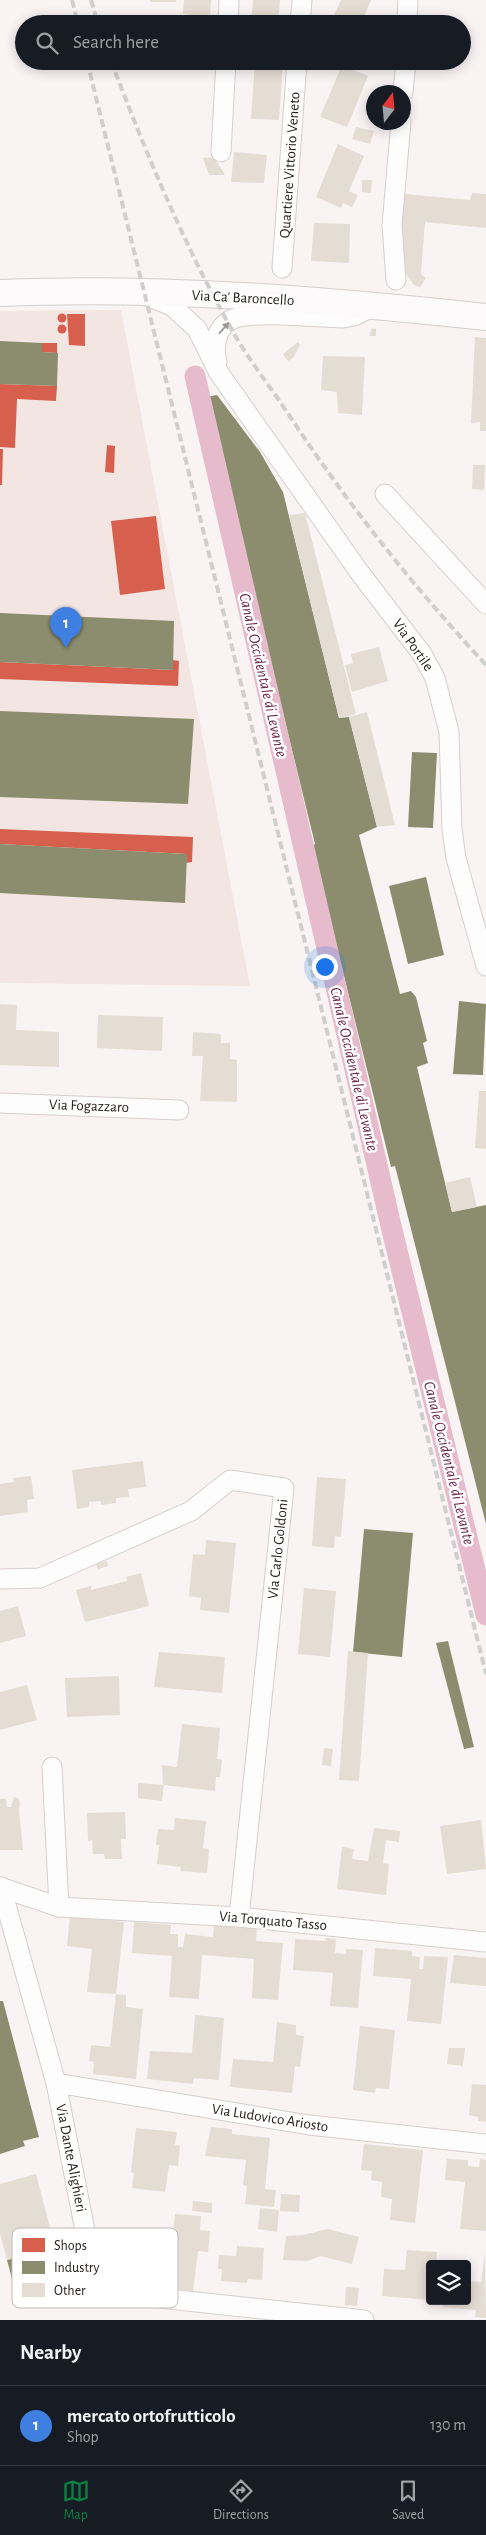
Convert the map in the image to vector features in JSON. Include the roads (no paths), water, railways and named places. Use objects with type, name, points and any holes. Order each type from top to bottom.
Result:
[{"type":"main road","name":"Via Ca' Baroncello","points":[[0,293],[45,291],[131,293],[374,306],[486,317]]},
{"type":"street","points":[[228,15],[229,0]]},
{"type":"street","points":[[301,15],[302,0]]},
{"type":"street","points":[[407,15],[408,0]]},
{"type":"street","points":[[221,152],[226,70]]},
{"type":"street","name":"Quartiere Vittorio Veneto","points":[[282,268],[296,70]]},
{"type":"street","points":[[404,85],[405,70]]},
{"type":"street","points":[[396,280],[392,225],[400,130]]},
{"type":"street","name":"Via Portile","points":[[131,293],[152,298],[183,314],[197,329],[219,373],[360,573],[422,654],[435,678],[443,700],[449,732],[452,829],[456,858],[486,966]]},
{"type":"street","points":[[219,373],[215,344],[222,326],[233,319],[250,316],[343,318],[354,316],[374,306]]},
{"type":"street","points":[[385,494],[486,604]]},
{"type":"street","name":"Via Fogazzaro","points":[[0,1102],[179,1110]]},
{"type":"street","name":"Via Carlo Goldoni","points":[[0,1579],[40,1578],[191,1511],[230,1480],[284,1488],[239,1917]]},
{"type":"street","points":[[52,1767],[59,1907]]},
{"type":"street","name":"Via Torquato Tasso","points":[[0,1887],[59,1907],[239,1917],[486,1942]]},
{"type":"street","name":"Via Dante Alighieri","points":[[0,1887],[56,2083],[85,2228]]},
{"type":"street","name":"Via Ludovico Ariosto","points":[[56,2083],[309,2125],[486,2144]]},
{"type":"street","name":"Via Dante Alighieri","points":[[178,2300],[364,2320]]},
{"type":"waterway","name":"Canale Occidentale di Levante","points":[[195,376],[392,1230],[486,1615]]},
{"type":"railway","points":[[72,0],[76,15]]},
{"type":"railway","points":[[91,0],[95,15]]},
{"type":"railway","points":[[89,70],[486,1674]]},
{"type":"railway","points":[[115,70],[152,164],[182,232],[214,298],[238,341],[309,445],[381,543],[432,605],[486,665]]},
{"type":"place","name":"mercato ortofrutticolo","points":[[66,648]]}]
